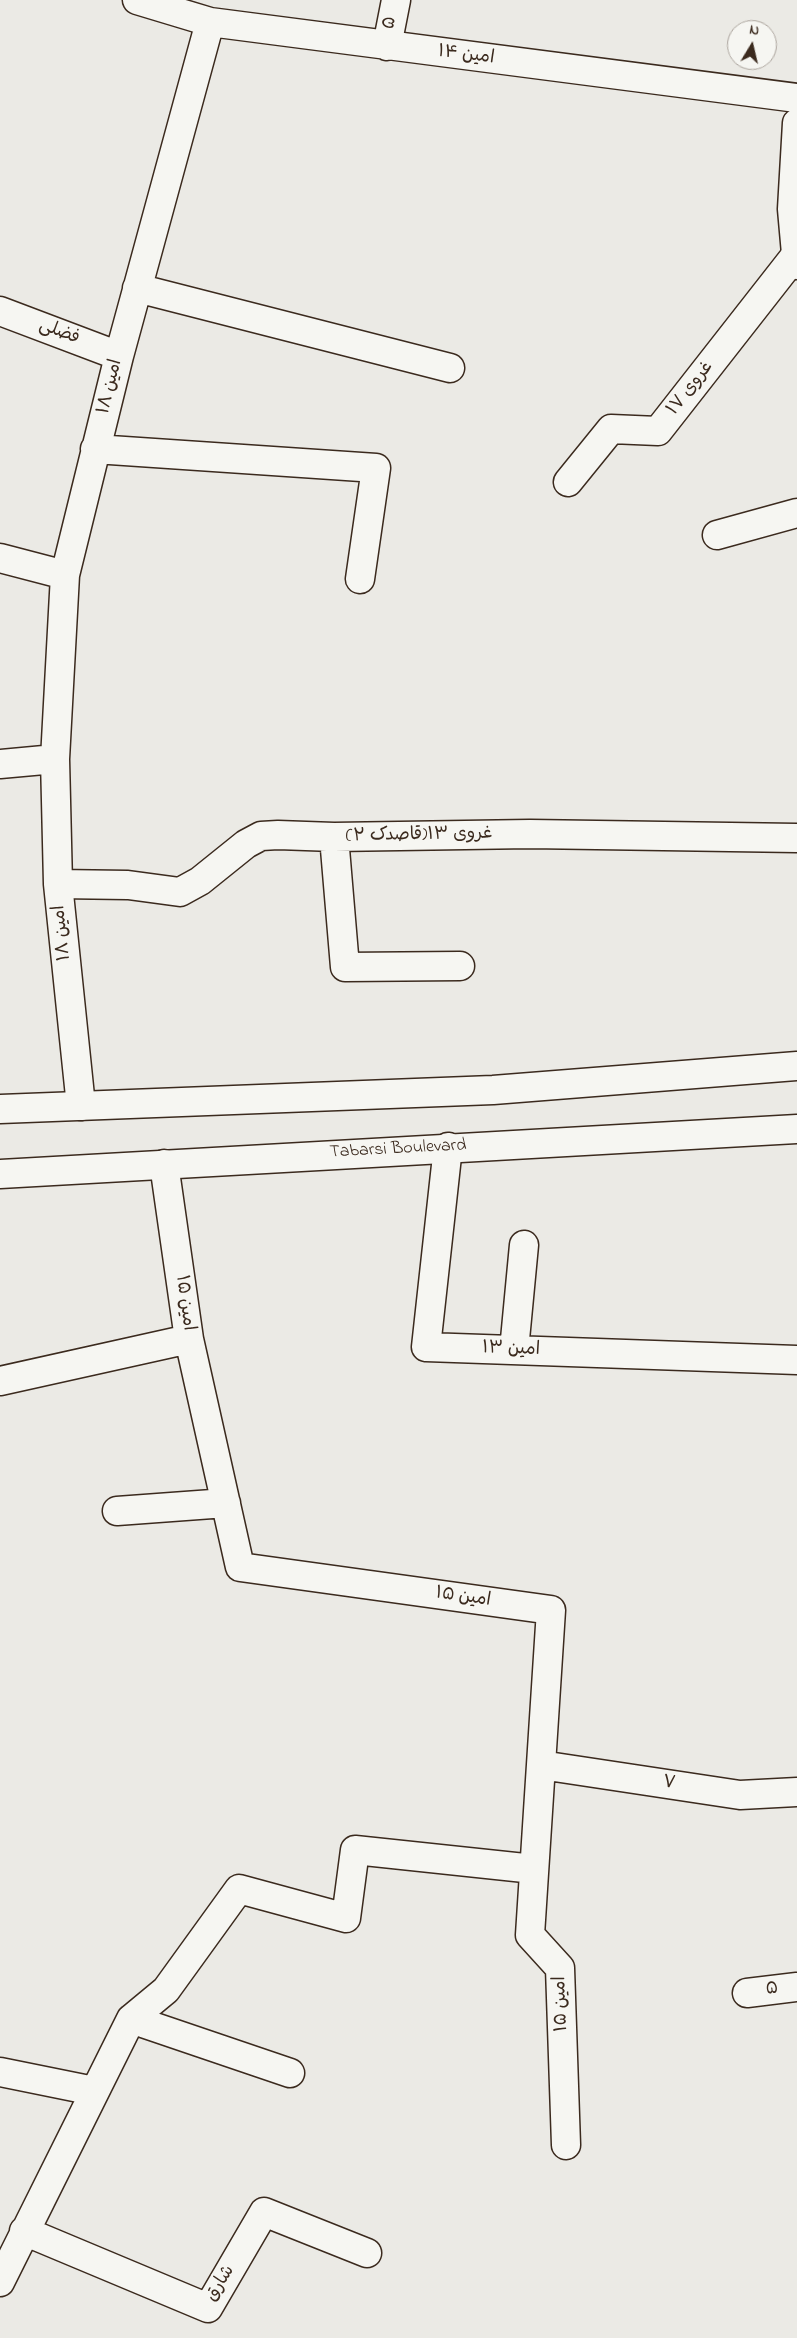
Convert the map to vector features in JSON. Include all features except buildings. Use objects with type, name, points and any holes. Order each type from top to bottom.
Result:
[{"type":"street","name":"امین ۱۴","points":[[137,0],[210,22],[797,98]]},
{"type":"street","name":"۵","points":[[387,46],[396,0]]},
{"type":"street","name":"امین ۱۸","points":[[81,1106],[58,884],[55,759],[64,575],[119,356],[210,22]]},
{"type":"street","points":[[796,260],[792,209],[797,123]]},
{"type":"street","name":"غروی ۱۷","points":[[568,482],[611,429],[658,431],[796,260]]},
{"type":"street","points":[[137,288],[450,368]]},
{"type":"street","name":"فضلی","points":[[0,311],[119,356]]},
{"type":"street","points":[[95,448],[376,468],[360,579]]},
{"type":"street","points":[[717,535],[797,513]]},
{"type":"street","points":[[0,558],[64,575]]},
{"type":"street","points":[[0,764],[55,759]]},
{"type":"street","name":"غروی ۱۳(قاصدک ۲)","points":[[58,884],[128,885],[180,892],[200,881],[246,844],[261,836],[334,837],[530,834],[797,838]]},
{"type":"street","points":[[334,837],[346,967],[460,966]]},
{"type":"street","points":[[0,1108],[493,1090],[797,1066]]},
{"type":"street","name":"Tabarsi Boulevard","points":[[0,1174],[448,1147],[797,1129]]},
{"type":"street","name":"امین ۱۳","points":[[448,1147],[426,1347],[797,1360]]},
{"type":"street","name":"امین ۱۵","points":[[164,1164],[189,1339],[240,1566],[551,1610],[530,1935],[560,1968],[566,2145]]},
{"type":"street","points":[[514,1350],[524,1245]]},
{"type":"street","points":[[0,1381],[189,1339]]},
{"type":"street","points":[[117,1511],[226,1503]]},
{"type":"street","name":"۷","points":[[541,1765],[740,1795],[797,1792]]},
{"type":"street","points":[[0,2282],[131,2019],[166,1990],[238,1890],[346,1918],[355,1850],[534,1869]]},
{"type":"street","name":"۵","points":[[747,1993],[797,1987]]},
{"type":"street","points":[[131,2019],[290,2073]]},
{"type":"street","points":[[0,2072],[94,2091]]},
{"type":"street","name":"شارق","points":[[24,2231],[208,2308],[264,2212],[367,2252]]}]
